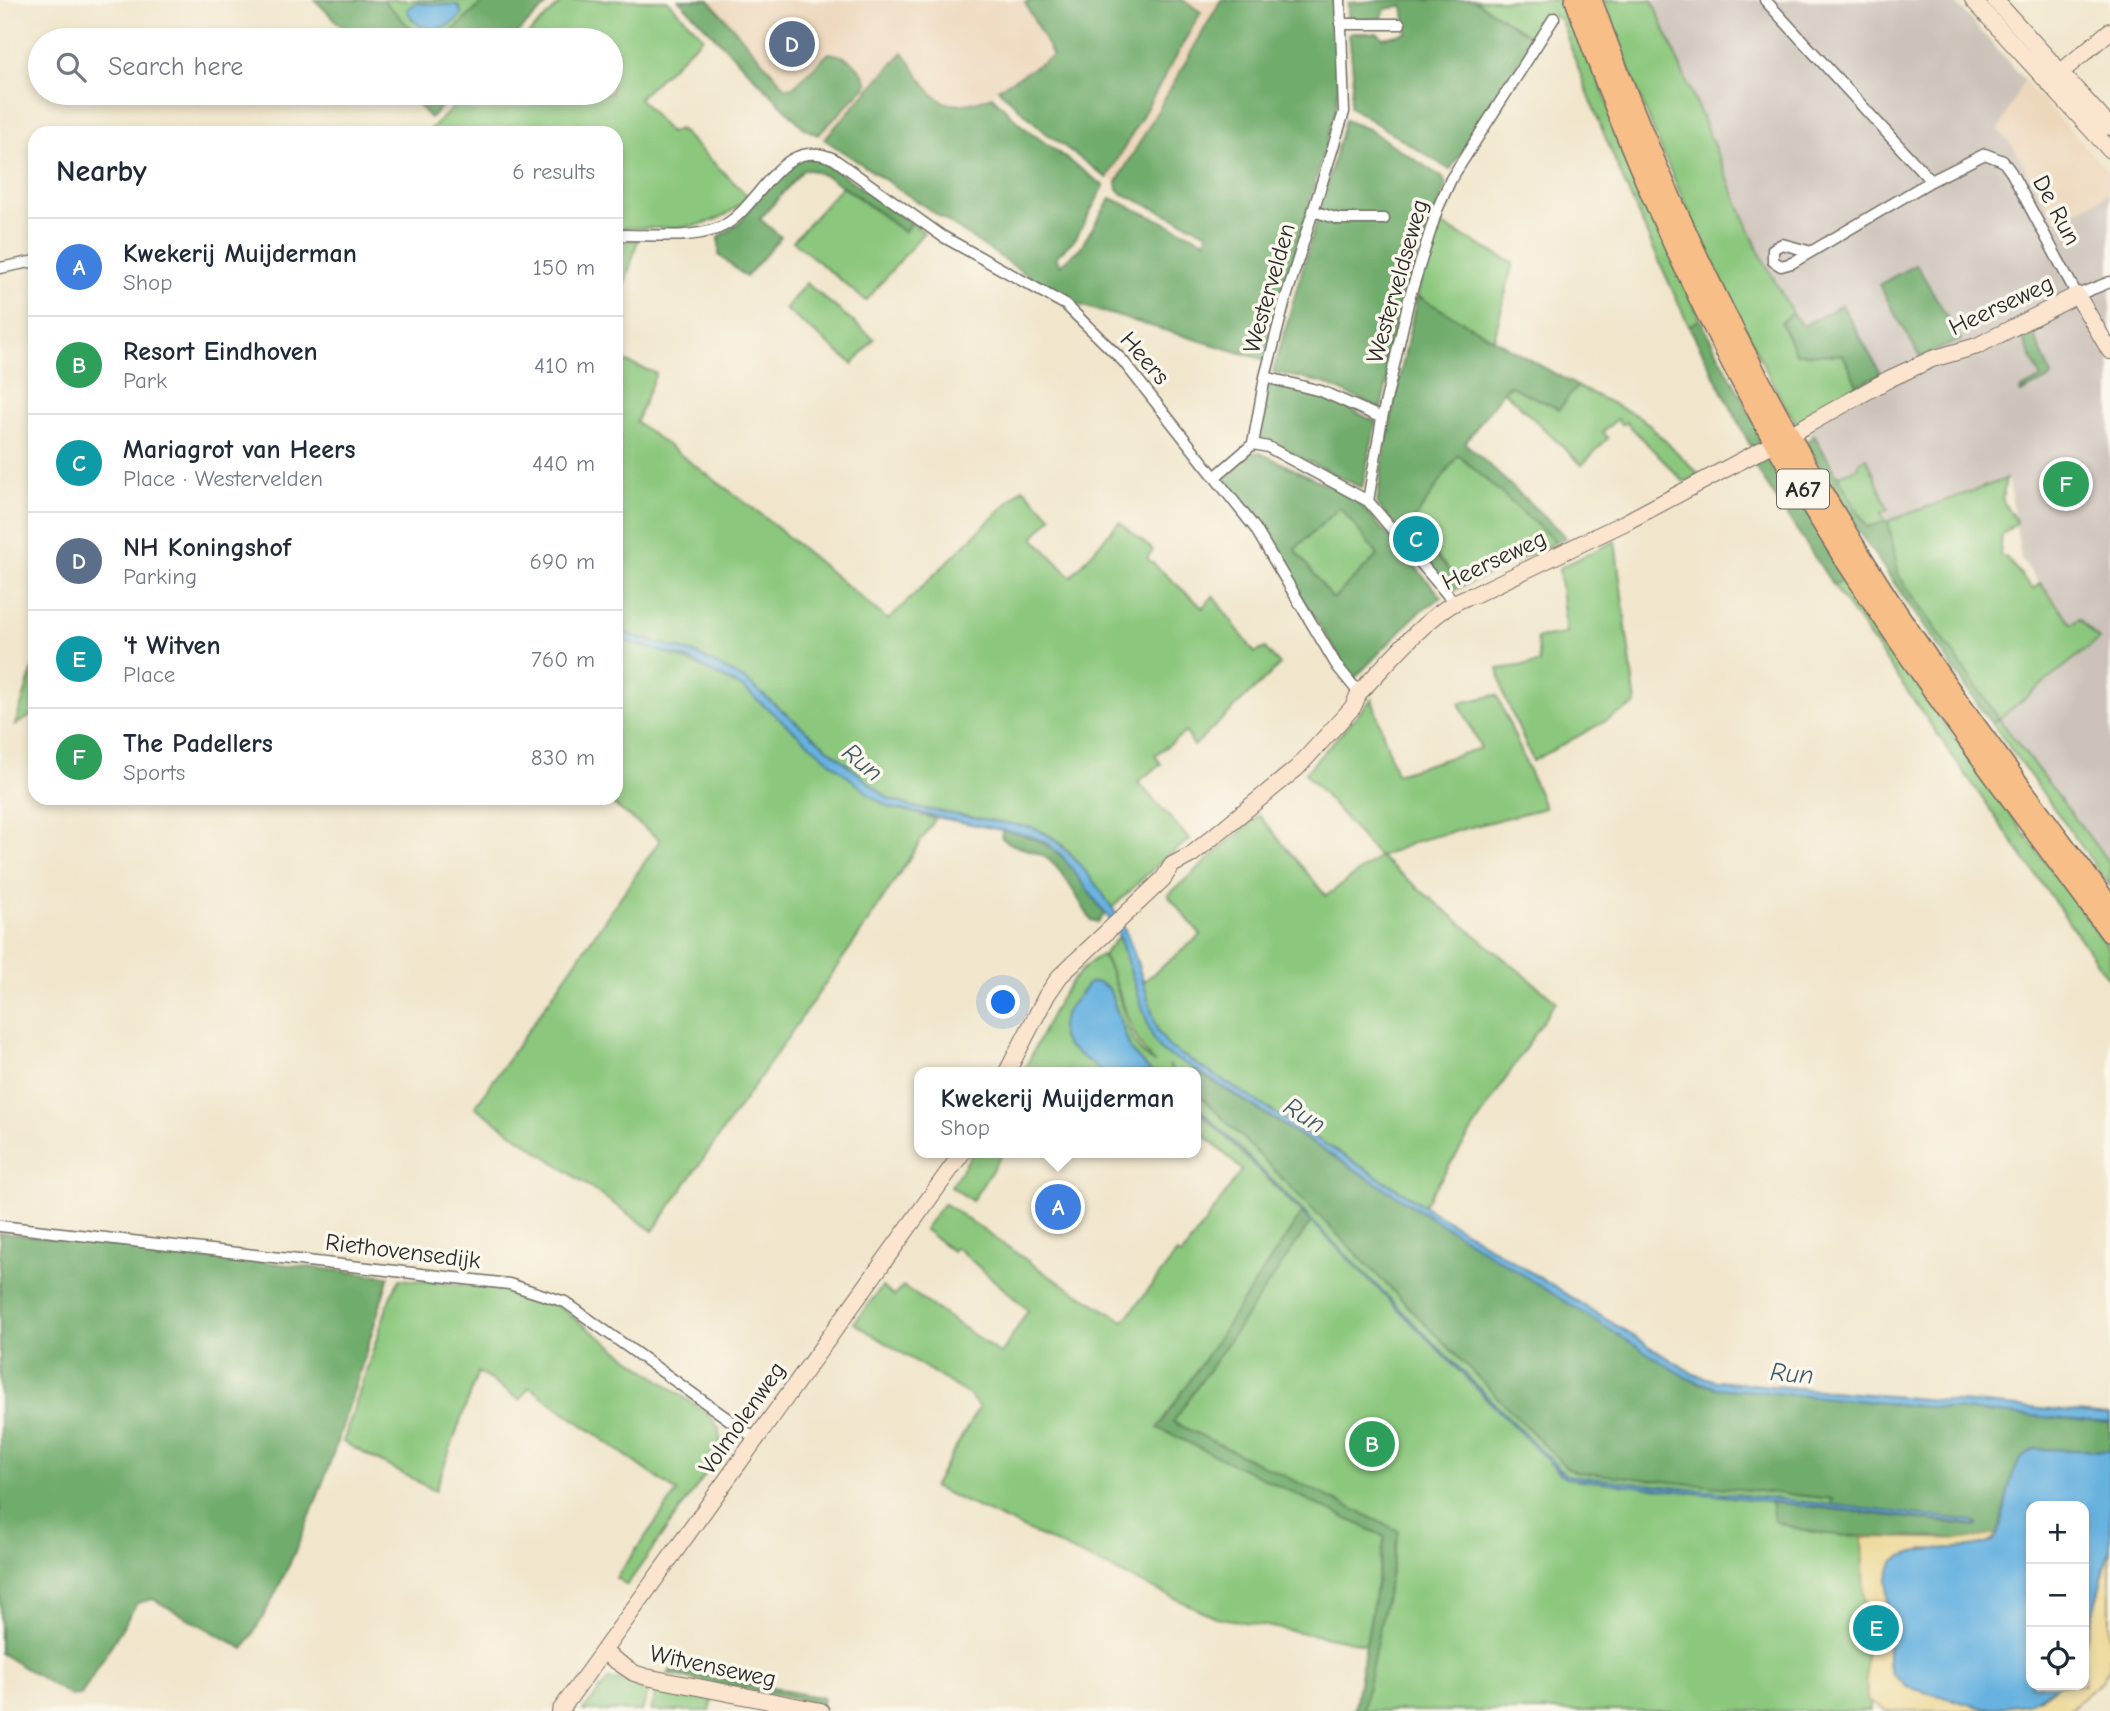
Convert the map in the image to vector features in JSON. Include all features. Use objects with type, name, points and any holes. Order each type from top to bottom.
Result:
[{"type":"highway","name":"A67","points":[[1575,0],[1663,219],[1725,347],[1830,537],[1908,657],[2110,933]]},
{"type":"highway","name":"A67","points":[[1592,0],[1678,212],[1740,341],[1801,454],[1846,531],[1922,650],[2110,906]]},
{"type":"street","name":"Westervelden","points":[[1253,444],[1265,377],[1344,112],[1340,0]]},
{"type":"street","points":[[1765,0],[1931,181]]},
{"type":"street","points":[[1973,0],[2110,150]]},
{"type":"street","points":[[1995,0],[2110,127]]},
{"type":"street","name":"Westerveldseweg","points":[[1368,500],[1382,418],[1409,299],[1437,210],[1451,179],[1554,18]]},
{"type":"street","points":[[1340,24],[1400,24]]},
{"type":"street","points":[[2053,87],[2103,44],[2109,31]]},
{"type":"street","name":"Heers","points":[[623,235],[699,233],[715,229],[740,214],[788,160],[814,149],[834,159],[942,236],[1029,282],[1066,305],[1123,361],[1255,528],[1337,666],[1359,692]]},
{"type":"street","name":"De Run","points":[[1808,251],[1931,181],[1985,154],[2003,161],[2110,351]]},
{"type":"street","name":"Westervelden","points":[[1313,211],[1339,219],[1384,219]]},
{"type":"street","points":[[0,268],[28,262]]},
{"type":"street","name":"Heerseweg","points":[[1800,429],[1900,374],[1932,359],[1977,346],[2077,295],[2110,282]]},
{"type":"street","name":"Westervelden","points":[[1265,377],[1321,391],[1382,418]]},
{"type":"street","points":[[1216,476],[1253,444],[1268,447],[1368,500],[1453,601]]},
{"type":"street","name":"Heerseweg","points":[[1010,1067],[1047,995],[1060,976],[1163,878],[1180,872],[1191,855],[1297,768],[1353,707],[1359,692],[1453,601],[1474,595],[1624,523],[1767,447]]},
{"type":"street","name":"Volmolenweg","points":[[560,1711],[958,1158]]},
{"type":"street","name":"Riethovensedijk","points":[[0,1226],[496,1283],[545,1294],[565,1302],[756,1439]]},
{"type":"street","name":"Witvenseweg","points":[[603,1651],[634,1673],[646,1677],[821,1711]]},
{"type":"shaded area","points":[[679,0],[1221,0],[1117,182],[1103,177],[1046,133],[998,89],[992,96],[969,105],[958,107],[943,104],[934,96],[903,53],[824,139],[805,129]]},
{"type":"shaded area","points":[[1634,0],[1953,0],[2024,80],[1999,130],[2015,149],[2056,221],[2110,193],[2110,874],[1994,719],[2087,646],[2021,559],[2009,480],[1867,535],[1813,443]]},
{"type":"shaded area","points":[[2024,80],[2110,174],[2110,193],[2056,221],[2015,149],[1999,130]]},
{"type":"green space","points":[[315,0],[383,0],[410,28],[343,28]]},
{"type":"green space","points":[[383,0],[485,0],[456,28],[410,28]]},
{"type":"green space","points":[[485,0],[552,0],[523,28],[456,28]]},
{"type":"green space","points":[[564,0],[667,0],[703,37],[639,98],[670,133],[679,129],[748,196],[734,209],[704,224],[670,228],[623,228],[623,126],[434,126],[456,105],[623,105],[623,28],[535,28]]},
{"type":"green space","points":[[679,0],[709,0],[786,88],[793,87],[829,53],[843,56],[853,62],[868,84],[818,135],[805,129]]},
{"type":"green space","points":[[1032,0],[1183,0],[1201,12],[1107,178],[1046,133],[998,89],[1053,56],[1025,3]]},
{"type":"green space","points":[[1221,0],[1335,0],[1339,81],[1336,108],[1265,360],[1066,301],[824,139],[903,52],[938,98],[959,105],[992,96],[1022,126],[1104,186],[1076,238],[1056,257],[1060,265],[1080,248],[1111,198],[1205,241],[1208,233],[1123,194],[1118,189],[1117,182]]},
{"type":"green space","points":[[1474,0],[1564,0],[1700,319],[1689,326],[1621,174],[1561,20],[1552,15],[1535,39]]},
{"type":"green space","points":[[1474,0],[1535,39],[1450,170],[1350,107],[1353,73],[1349,33],[1378,33],[1383,38],[1407,33],[1403,6],[1385,9],[1380,20],[1348,20],[1348,3]]},
{"type":"green space","points":[[1604,0],[1652,0],[1758,250],[1792,313],[1781,323],[1825,355],[1844,355],[1857,385],[1797,424],[1721,281],[1684,202],[1634,82]]},
{"type":"green space","points":[[418,105],[444,105],[430,118]]},
{"type":"green space","points":[[1345,120],[1368,129],[1443,178],[1446,185],[1410,277],[1381,409],[1324,383],[1273,372]]},
{"type":"green space","points":[[797,158],[819,158],[911,223],[904,232],[840,184],[813,171],[803,170],[760,219],[781,237],[746,277],[719,255],[719,237],[740,222],[773,180]]},
{"type":"green space","points":[[842,186],[904,232],[911,223],[924,232],[866,301],[793,241]]},
{"type":"green space","points":[[1440,224],[1513,263],[1494,339],[1417,296],[1429,243]]},
{"type":"green space","points":[[638,240],[623,290],[623,241]]},
{"type":"green space","points":[[1916,264],[1961,340],[1920,357],[1879,285]]},
{"type":"green space","points":[[806,283],[874,339],[853,364],[785,309]]},
{"type":"green space","points":[[1417,296],[1577,386],[1559,409],[1508,385],[1465,443],[1566,537],[1556,542],[1458,455],[1410,526],[1463,586],[1452,591],[1377,504],[1383,457]]},
{"type":"green space","points":[[1842,305],[1881,374],[1857,385],[1843,355],[1796,354],[1781,323],[1792,313],[1803,326]]},
{"type":"green space","points":[[1700,319],[1765,442],[1752,449],[1689,326]]},
{"type":"green space","points":[[2032,330],[2052,377],[2021,393],[2020,390],[2041,378],[2021,335]]},
{"type":"green space","points":[[623,361],[656,373],[636,422],[758,512],[888,620],[1023,488],[1052,517],[1033,537],[1071,577],[1119,522],[1153,550],[1147,558],[1203,608],[1213,596],[1255,653],[1265,648],[1280,665],[1194,746],[1186,732],[1155,755],[1161,764],[1138,782],[1190,840],[1163,859],[1111,909],[1069,851],[1047,834],[1034,828],[912,807],[889,799],[744,679],[694,653],[623,633]]},
{"type":"green space","points":[[1269,384],[1324,396],[1376,422],[1362,488],[1263,439],[1258,430]]},
{"type":"green space","points":[[1511,385],[1559,409],[1577,386],[1642,418],[1699,474],[1684,482],[1626,422],[1622,425],[1617,419],[1603,432],[1608,438],[1582,465],[1504,391]]},
{"type":"green space","points":[[1814,435],[1867,527],[1888,521],[1899,576],[1999,719],[1992,723],[1988,719],[1859,532],[1806,442]]},
{"type":"green space","points":[[1258,452],[1355,498],[1442,597],[1419,612],[1354,679],[1225,478],[1249,454]],"holes":[[[1340,507],[1378,555],[1333,599],[1295,549]]]},
{"type":"green space","points":[[1458,454],[1556,542],[1463,586],[1410,526]]},
{"type":"green space","points":[[1772,454],[1845,577],[1833,585],[1754,465]]},
{"type":"green space","points":[[1867,458],[1888,509],[1881,513],[1885,522],[1867,527],[1837,476],[1859,467],[1858,463]]},
{"type":"green space","points":[[2006,479],[2002,500],[2017,522],[2002,535],[2000,556],[2005,556],[2033,589],[2040,583],[2072,624],[2079,619],[2099,639],[1999,719],[1899,576],[1888,521]]},
{"type":"green space","points":[[1340,507],[1378,555],[1333,600],[1294,549]]},
{"type":"green space","points":[[1615,541],[1636,704],[1533,761],[1504,695],[1498,669],[1539,663],[1537,638],[1566,634],[1559,568]]},
{"type":"green space","points":[[1845,577],[1935,712],[2110,950],[2110,981],[1833,585]]},
{"type":"green space","points":[[623,641],[669,653],[732,681],[759,699],[883,804],[935,819],[864,928],[653,1231],[475,1107],[660,840],[614,805],[623,805]]},
{"type":"green space","points":[[28,684],[28,718],[15,725]]},
{"type":"green space","points":[[1497,695],[1545,808],[1417,841],[1380,857],[1556,1001],[1424,1205],[1169,1047],[1158,1032],[1143,982],[1201,935],[1168,895],[1259,815],[1326,896],[1379,857],[1305,773],[1372,699],[1396,774],[1481,748],[1459,703]]},
{"type":"green space","points":[[1999,719],[2110,864],[2110,886],[1992,723]]},
{"type":"green space","points":[[1003,830],[1040,842],[1064,859],[1105,914],[1098,922],[1091,920],[1065,878],[1052,863],[1040,854],[1006,841],[1001,837]]},
{"type":"green space","points":[[1119,936],[1153,1039],[1191,1067],[1170,1067],[1169,1064],[1170,1067],[1146,1067],[1131,1051],[1109,989],[1066,1045],[1096,1067],[1025,1067],[1064,992],[1087,965],[1101,955],[1115,982],[1135,1043],[1155,1064],[1137,1039],[1116,983],[1103,955]]},
{"type":"green space","points":[[1202,1075],[1698,1383],[1717,1388],[2110,1423],[2110,1451],[2035,1449],[2013,1474],[1998,1534],[1973,1539],[1850,1536],[1812,1532],[1774,1521],[1771,1502],[1975,1526],[1977,1523],[1831,1505],[1832,1499],[1577,1472],[1567,1468],[1201,1096]]},
{"type":"green space","points":[[1201,1096],[1562,1461],[1574,1469],[1832,1499],[1832,1503],[1866,1508],[1871,1711],[1359,1711],[1390,1537],[1164,1427],[1307,1215],[1201,1110]]},
{"type":"green space","points":[[1201,1113],[1302,1213],[1159,1428],[1385,1537],[1366,1644],[1215,1617],[933,1487],[979,1407],[969,1395],[854,1323],[882,1287],[894,1296],[903,1286],[1001,1354],[1028,1310],[956,1247],[952,1251],[924,1229],[944,1203],[1051,1277],[1124,1321],[1177,1253],[1181,1256],[1242,1170],[1201,1132]]},
{"type":"green space","points":[[970,1158],[1000,1158],[972,1201],[951,1186]]},
{"type":"green space","points":[[1302,1213],[1311,1222],[1173,1422],[1399,1531],[1363,1711],[1354,1711],[1385,1537],[1158,1428]]},
{"type":"green space","points":[[0,1233],[389,1276],[345,1419],[310,1516],[290,1563],[244,1649],[153,1599],[137,1603],[81,1695],[71,1696],[0,1653]]},
{"type":"green space","points":[[400,1279],[515,1290],[550,1301],[710,1416],[719,1429],[722,1451],[627,1585],[616,1578],[677,1492],[529,1387],[520,1400],[478,1372],[435,1491],[343,1442],[391,1295]]},
{"type":"green space","points":[[672,1669],[823,1698],[822,1704],[668,1674]]},
{"type":"green space","points":[[609,1679],[650,1686],[642,1711],[583,1711]]},
{"type":"green space","points":[[662,1684],[713,1694],[710,1711],[651,1711],[657,1689]]},
{"type":"sand","points":[[1998,1534],[1992,1541],[1974,1548],[1922,1549],[1922,1691],[1955,1699],[2039,1699],[2051,1690],[2089,1690],[2089,1627],[2110,1548],[2110,1666],[2102,1681],[2068,1711],[1886,1711],[1867,1700],[1862,1537],[1968,1539]]},
{"type":"water","points":[[416,3],[458,5],[462,14],[448,25],[428,28],[417,24],[407,9]]},
{"type":"water","points":[[623,633],[694,653],[744,679],[889,799],[912,807],[1034,828],[1047,834],[1074,858],[1111,906],[1136,959],[1158,1032],[1169,1047],[1694,1374],[1716,1381],[2110,1415],[2110,1423],[1717,1388],[1687,1378],[1201,1073],[1201,1067],[1191,1067],[1162,1052],[1153,1039],[1116,928],[1062,856],[1048,844],[1031,836],[891,808],[872,797],[743,688],[685,658],[623,641]]},
{"type":"water","points":[[1098,982],[1109,989],[1131,1051],[1146,1067],[1096,1067],[1066,1045],[1062,1038],[1061,1025],[1066,1012],[1089,983]]},
{"type":"water","points":[[1201,1110],[1566,1475],[1974,1521],[1977,1525],[1565,1478]]},
{"type":"water","points":[[2034,1449],[2110,1451],[2110,1548],[2089,1627],[2089,1501],[2026,1501],[2026,1690],[2050,1690],[2027,1704],[1986,1709],[1907,1687],[1893,1675],[1888,1663],[1887,1580],[1893,1562],[1917,1551],[1969,1547],[1994,1541],[2012,1478],[2024,1456]]},
{"type":"place","name":"NH Koningshof","points":[[792,44]]},
{"type":"place","name":"The Padellers","points":[[2066,484]]},
{"type":"place","name":"Mariagrot van Heers","points":[[1416,539]]},
{"type":"place","name":"Kwekerij Muijderman","points":[[1058,1207]]},
{"type":"place","name":"Resort Eindhoven","points":[[1372,1444]]},
{"type":"place","name":"'t Witven","points":[[1876,1628]]},
{"type":"water label","name":"Run","points":[[863,762]]},
{"type":"water label","name":"Run","points":[[1305,1115]]},
{"type":"water label","name":"Run","points":[[1792,1373]]}]
